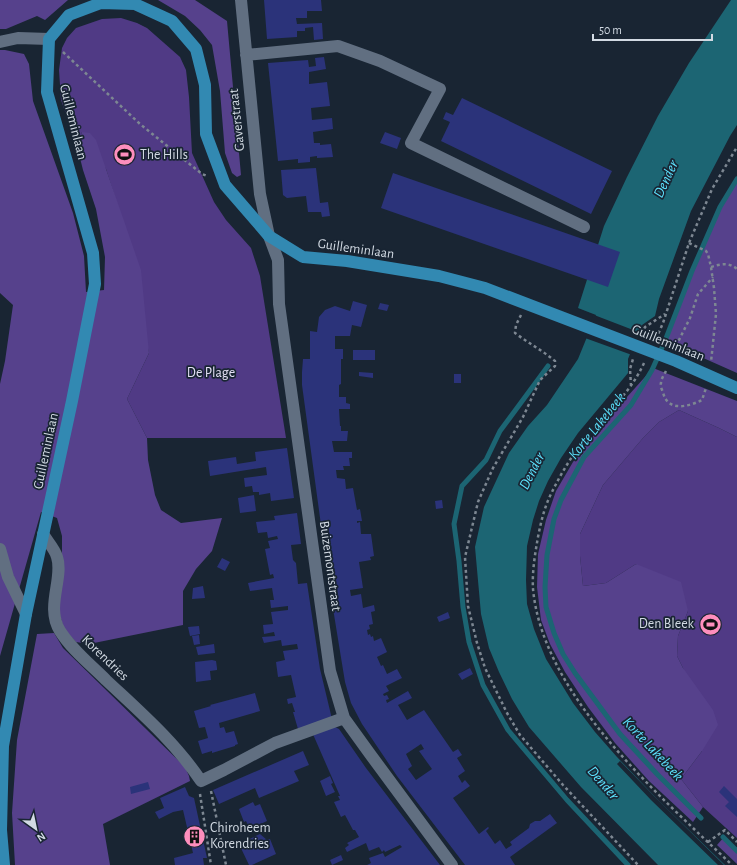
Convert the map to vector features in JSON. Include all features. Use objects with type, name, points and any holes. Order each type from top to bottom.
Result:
[{"type":"main road","name":"Guilleminlaan","points":[[4,865],[1,830],[3,746],[26,614],[72,401],[95,284],[93,253],[47,92],[49,39],[69,15],[101,3],[135,4],[172,21],[196,49],[205,85],[206,134],[225,185],[270,236],[303,257],[347,261],[439,276],[485,288],[676,361],[709,380],[737,388]]},
{"type":"street","name":"Gaverstraat","points":[[241,0],[260,194],[270,236]]},
{"type":"street","points":[[0,42],[18,38],[49,39]]},
{"type":"street","points":[[246,55],[338,46],[380,61],[440,89],[411,143],[584,226]]},
{"type":"street","name":"Buizemontstraat","points":[[270,236],[278,260],[279,304],[330,671],[344,718],[452,865]]},
{"type":"street","name":"Korendries","points":[[43,534],[57,556],[59,569],[54,596],[55,615],[59,630],[72,647],[154,726],[204,779]]},
{"type":"street","points":[[0,549],[8,577],[26,614]]},
{"type":"street","points":[[204,779],[274,743],[344,718]]},
{"type":"path","points":[[49,39],[140,124],[202,174],[225,185]]},
{"type":"path","points":[[653,344],[663,324],[672,291],[689,243],[712,190],[737,146]]},
{"type":"path","points":[[689,243],[706,251],[708,254],[714,288],[716,314],[709,380],[702,400]]},
{"type":"path","points":[[711,267],[721,264],[733,265],[737,269]]},
{"type":"path","points":[[522,314],[516,325],[515,333],[526,342],[543,351],[555,361],[555,366],[540,380],[522,417],[493,468],[478,502],[465,558],[468,606],[476,643],[485,668],[507,714],[520,735],[563,785],[638,865]]},
{"type":"path","points":[[647,358],[637,378],[590,432],[570,458],[550,495],[543,514],[535,552],[533,588],[537,612],[552,656],[575,696],[611,742],[644,780],[732,865]]},
{"type":"path","points":[[204,779],[199,787],[211,865]]},
{"type":"path","points":[[204,779],[221,836],[226,865]]},
{"type":"path","points":[[708,842],[724,830],[737,842]]},
{"type":"green space","name":"De Plage","points":[[121,18],[147,28],[180,57],[186,70],[192,153],[214,202],[226,220],[251,248],[260,276],[286,438],[147,438],[127,399],[149,353],[118,206],[106,169],[82,132],[77,146],[61,100],[59,70],[62,48],[67,38],[76,28],[102,19]]},
{"type":"green space","name":"Den Bleek","points":[[679,410],[737,437],[737,838],[703,807],[681,779],[702,751],[683,668],[677,656],[678,636],[688,611],[636,564],[606,583],[583,586],[580,556],[580,534],[603,485],[643,438],[659,422]]},
{"type":"shaded area","points":[[0,0],[68,0],[45,20],[37,16],[6,29],[0,29]]},
{"type":"shaded area","points":[[158,0],[195,0],[227,21],[241,175],[237,177],[232,173],[225,153],[220,91],[212,45],[200,30],[185,16]]},
{"type":"shaded area","points":[[0,50],[24,54],[29,64],[33,101],[73,213],[84,256],[86,292],[104,290],[105,257],[96,209],[77,146],[82,132],[90,133],[96,140],[141,270],[149,353],[127,399],[147,438],[148,460],[155,495],[161,510],[181,523],[222,518],[212,551],[196,569],[183,591],[183,625],[89,644],[76,642],[64,629],[59,612],[62,536],[57,518],[41,512],[0,656],[0,384],[13,305],[0,293]]},
{"type":"shaded area","points":[[734,184],[737,184],[737,373],[665,341],[705,241]]},
{"type":"shaded area","points":[[653,368],[737,401],[737,437],[679,410],[659,422],[643,438],[603,485],[580,534],[580,556],[583,586],[606,583],[636,564],[681,582],[688,611],[678,636],[677,656],[683,668],[713,710],[718,725],[702,751],[681,779],[703,807],[693,822],[649,781],[615,743],[588,707],[565,672],[550,644],[541,620],[537,587],[538,554],[546,520],[556,491],[573,462],[600,427]]},
{"type":"shaded area","points":[[54,633],[63,648],[185,767],[189,776],[190,781],[103,824],[110,865],[15,865],[12,813],[17,740],[37,634]]},
{"type":"shaded area","points":[[724,837],[737,848],[737,864],[717,845]]},
{"type":"water","name":"Dender","points":[[731,0],[737,0],[737,125],[691,211],[659,299],[655,316],[642,325],[628,359],[628,373],[578,433],[561,458],[539,501],[527,546],[527,604],[534,629],[546,659],[573,703],[595,732],[617,757],[660,802],[725,865],[658,865],[581,787],[529,727],[512,699],[489,648],[481,614],[475,547],[484,507],[509,453],[528,426],[547,405],[578,359],[596,315],[578,308],[604,226],[658,116],[689,63]]},
{"type":"pier","points":[[576,308],[641,333],[632,355],[585,338],[593,316]]},
{"type":"pier","points":[[620,761],[724,865],[718,865],[651,800],[617,764]]},
{"type":"building","points":[[264,0],[321,0],[322,11],[307,11],[307,18],[296,18],[297,24],[322,23],[323,39],[314,40],[313,27],[305,28],[305,31],[297,31],[297,37],[267,39]]},
{"type":"building","points":[[324,57],[326,69],[309,72],[309,84],[327,82],[330,106],[311,108],[312,120],[332,118],[333,129],[313,132],[314,143],[320,143],[320,145],[331,144],[333,157],[310,157],[310,162],[298,163],[298,159],[278,161],[268,63],[308,60],[309,67],[316,66],[315,58]]},
{"type":"building","points":[[462,98],[612,171],[591,214],[441,141],[450,122],[443,119],[446,112],[453,115]]},
{"type":"building","points":[[385,132],[401,138],[397,149],[380,143]]},
{"type":"building","points":[[316,168],[320,203],[328,202],[330,216],[322,217],[321,212],[308,212],[306,196],[287,198],[283,195],[281,170]]},
{"type":"building","points":[[393,173],[620,252],[608,287],[381,208]]},
{"type":"building","points":[[353,301],[367,305],[361,327],[352,325],[350,336],[335,336],[335,349],[343,349],[339,397],[346,397],[346,403],[350,404],[350,409],[339,409],[341,431],[348,431],[347,441],[332,441],[334,452],[352,452],[352,458],[349,458],[350,466],[343,466],[344,470],[336,470],[337,478],[345,479],[346,489],[353,488],[357,510],[360,509],[362,521],[357,521],[357,523],[360,522],[361,534],[371,534],[374,556],[370,557],[371,560],[359,562],[363,588],[350,590],[351,596],[361,594],[363,608],[374,605],[375,611],[371,612],[373,624],[369,625],[370,629],[367,630],[368,635],[370,634],[371,637],[373,636],[374,641],[381,638],[387,652],[377,657],[387,674],[397,669],[402,678],[386,686],[389,691],[383,694],[384,696],[387,695],[389,699],[386,700],[387,703],[408,691],[412,698],[398,705],[407,720],[424,710],[453,752],[458,749],[462,755],[457,758],[465,771],[458,776],[462,783],[465,780],[470,786],[453,798],[479,834],[488,827],[489,828],[486,831],[495,844],[500,840],[506,849],[512,845],[510,842],[529,828],[530,824],[535,821],[540,821],[550,814],[557,823],[510,857],[515,865],[465,865],[397,776],[362,724],[351,703],[345,682],[329,584],[302,385],[303,359],[310,359],[310,331],[317,332],[319,317],[325,310],[335,306],[350,311]],"holes":[[[421,744],[424,749],[419,751],[432,769],[416,780],[408,769],[412,766],[406,754]]]},
{"type":"building","points":[[380,303],[389,305],[387,311],[378,309]]},
{"type":"building","points":[[353,350],[375,350],[375,360],[353,360]]},
{"type":"building","points":[[359,372],[373,373],[373,378],[359,376]]},
{"type":"building","points":[[454,374],[461,374],[461,383],[454,383]]},
{"type":"building","points":[[287,448],[294,498],[271,501],[270,493],[259,495],[259,492],[253,492],[252,486],[245,487],[244,478],[267,475],[266,467],[210,476],[208,461],[236,457],[237,464],[256,461],[255,452]]},
{"type":"building","points":[[254,495],[256,511],[240,513],[238,498]]},
{"type":"building","points":[[442,500],[443,508],[436,509],[435,501]]},
{"type":"building","points":[[297,513],[301,544],[291,545],[293,560],[296,563],[298,584],[307,583],[320,669],[332,719],[298,729],[292,703],[288,704],[287,699],[296,697],[291,675],[278,677],[276,662],[285,660],[283,651],[298,649],[297,644],[282,646],[281,640],[264,643],[262,637],[275,636],[274,632],[264,634],[263,625],[273,624],[271,612],[288,610],[288,606],[271,608],[270,600],[274,600],[272,588],[250,591],[248,583],[274,578],[273,574],[270,575],[265,549],[270,548],[268,541],[278,539],[277,536],[268,538],[267,532],[258,533],[256,522],[275,520],[274,516]]},
{"type":"building","points":[[222,558],[230,562],[225,571],[217,567]]},
{"type":"building","points":[[203,586],[205,598],[192,599],[193,588]]},
{"type":"building","points":[[448,612],[450,618],[439,622],[437,617]]},
{"type":"building","points":[[199,626],[200,634],[190,636],[188,627]]},
{"type":"building","points":[[199,635],[200,644],[194,645],[192,636]]},
{"type":"building","points":[[214,644],[215,653],[198,655],[196,647]]},
{"type":"building","points":[[216,661],[217,670],[210,671],[211,680],[196,682],[195,662]]},
{"type":"building","points":[[470,668],[473,674],[462,680],[458,674]]},
{"type":"building","points":[[255,693],[260,711],[219,723],[220,728],[224,727],[226,733],[234,731],[238,744],[212,753],[212,751],[202,754],[198,741],[208,738],[205,727],[199,728],[194,711],[211,706],[210,705]]},
{"type":"building","points":[[331,725],[339,729],[366,768],[440,865],[367,865],[371,863],[369,858],[383,853],[385,857],[402,847],[400,845],[382,852],[379,847],[369,851],[366,843],[347,852],[345,848],[349,845],[347,843],[359,837],[355,830],[353,830],[345,815],[341,817],[334,802],[340,800],[338,796],[340,796],[312,732]]},
{"type":"building","points":[[303,751],[309,765],[294,771],[299,781],[259,798],[255,788],[219,804],[213,790]]},
{"type":"building","points":[[330,776],[333,783],[331,784],[335,792],[326,796],[320,781]]},
{"type":"building","points":[[148,782],[150,789],[131,794],[130,787]]},
{"type":"building","points":[[724,786],[737,799],[737,817],[725,806],[729,802],[719,792]]},
{"type":"building","name":"Chiroheem Korendries","points":[[185,787],[189,796],[194,798],[207,858],[203,858],[204,865],[175,865],[174,858],[193,853],[183,810],[173,812],[159,819],[155,812],[164,808],[160,798]]},
{"type":"building","points":[[253,802],[255,806],[260,804],[267,821],[250,829],[246,821],[244,822],[239,809]]},
{"type":"building","points":[[260,834],[267,840],[270,839],[276,854],[249,865],[239,844]]},
{"type":"building","points":[[341,855],[343,860],[332,865],[330,860]]},
{"type":"waterway","name":"Korte Lakebeek","points":[[701,818],[620,734],[575,673],[563,654],[554,633],[546,607],[545,587],[547,555],[554,519],[561,500],[584,457],[631,405],[652,370],[692,271],[720,207],[737,179]]},
{"type":"waterway","points":[[548,366],[500,431],[486,460],[462,486],[454,524],[463,607],[469,642],[483,685],[508,730],[567,800],[628,865]]},
{"type":"waterway","name":"Korte Lakebeek","points":[[723,837],[737,851]]},
{"type":"place","name":"The Hills","points":[[125,155]]},
{"type":"place","name":"Den Bleek","points":[[710,624]]},
{"type":"place","name":"Chiroheem Korendries","points":[[195,836]]}]
